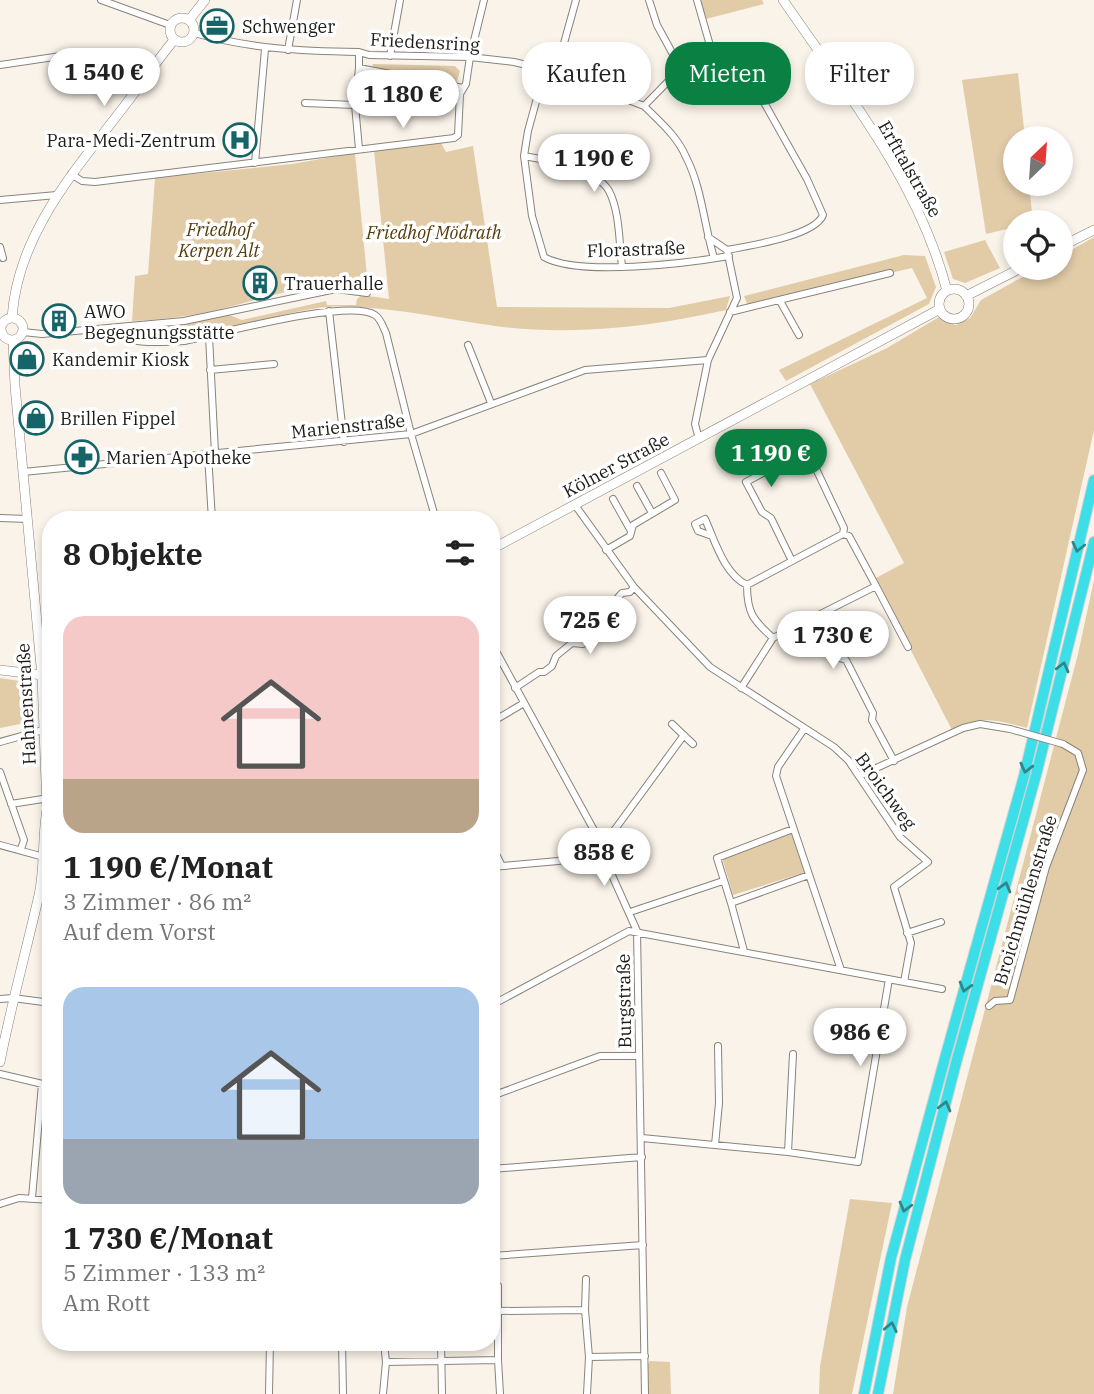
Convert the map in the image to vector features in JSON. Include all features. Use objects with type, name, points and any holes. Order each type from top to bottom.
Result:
[{"type":"highway","points":[[864,1394],[891,1258],[1024,776],[1094,480]]},
{"type":"highway","points":[[878,1394],[905,1260],[956,1063],[1036,775],[1094,541]]},
{"type":"main road","points":[[190,19],[205,0]]},
{"type":"main road","name":"Erfttalstraße","points":[[783,0],[853,103],[921,214],[947,291]]},
{"type":"main road","points":[[175,19],[190,19],[195,27],[190,40],[182,43],[174,40],[170,25],[175,19]]},
{"type":"main road","points":[[12,318],[21,272],[39,227],[57,195],[174,40]]},
{"type":"main road","points":[[1073,240],[1094,230]]},
{"type":"main road","points":[[966,296],[1003,277]]},
{"type":"main road","points":[[947,291],[960,291],[966,296],[969,306],[960,318],[950,319],[940,309],[940,300],[947,291]]},
{"type":"main road","name":"Kölner Straße","points":[[500,546],[940,309]]},
{"type":"main road","points":[[12,318],[21,323],[23,332],[19,338],[13,340],[1,332],[4,322],[12,318]]},
{"type":"main road","name":"Hahnenstraße","points":[[13,340],[23,472],[42,635]]},
{"type":"main road","points":[[0,670],[42,675]]},
{"type":"main road","name":"Hahnenstraße","points":[[0,1062],[42,879]]},
{"type":"street","points":[[101,0],[170,25]]},
{"type":"street","points":[[288,50],[297,0]]},
{"type":"street","points":[[390,56],[400,0]]},
{"type":"street","points":[[71,174],[82,181],[95,182],[454,138],[458,135],[460,94],[466,84],[484,0]]},
{"type":"street","points":[[564,42],[576,0]]},
{"type":"street","points":[[649,0],[657,25],[666,42]]},
{"type":"street","points":[[697,0],[709,42]]},
{"type":"street","name":"Friedensring","points":[[194,33],[223,42],[265,49],[359,52],[390,56],[470,57],[522,64]]},
{"type":"street","points":[[255,163],[265,49]]},
{"type":"street","name":"Friedensring","points":[[359,52],[355,105],[359,149]]},
{"type":"street","points":[[0,65],[80,53]]},
{"type":"street","name":"Friedensring","points":[[359,68],[463,89]]},
{"type":"street","points":[[665,85],[644,106],[673,135],[686,157],[695,178],[714,258]]},
{"type":"street","points":[[305,103],[355,105]]},
{"type":"street","points":[[535,105],[524,156],[586,173],[599,179],[608,189],[614,205],[622,266]]},
{"type":"street","name":"Florastraße","points":[[524,156],[532,216],[544,257],[551,261],[586,266],[622,266],[668,265],[714,258],[788,236],[821,221],[822,215],[807,179],[765,105]]},
{"type":"street","points":[[0,200],[57,195]]},
{"type":"street","points":[[699,439],[695,424],[708,360],[737,298],[728,253],[708,237]]},
{"type":"street","points":[[0,247],[3,258]]},
{"type":"street","points":[[730,312],[890,273]]},
{"type":"street","points":[[23,332],[41,334],[101,330],[196,319],[336,289],[367,293]]},
{"type":"street","points":[[780,301],[799,335]]},
{"type":"street","points":[[101,330],[121,339],[159,342],[209,336],[329,311],[374,314],[381,320],[393,359],[433,511]]},
{"type":"street","points":[[329,311],[344,442]]},
{"type":"street","points":[[209,336],[212,511]]},
{"type":"street","points":[[468,345],[491,403]]},
{"type":"street","name":"Marienstraße","points":[[23,472],[411,434],[585,370],[604,366],[708,360]]},
{"type":"street","points":[[210,370],[274,364]]},
{"type":"street","points":[[792,561],[771,518],[762,512],[746,482],[754,477],[802,453],[809,454],[844,528],[844,534]]},
{"type":"street","points":[[606,550],[630,536],[633,525],[675,500],[662,472]]},
{"type":"street","points":[[637,486],[652,513]]},
{"type":"street","points":[[613,499],[631,531]]},
{"type":"street","name":"Broichweg","points":[[575,505],[634,587],[710,667],[834,747],[848,760],[900,837],[928,862],[894,887],[911,943],[904,982]]},
{"type":"street","points":[[0,518],[28,519]]},
{"type":"street","points":[[747,585],[844,534]]},
{"type":"street","points":[[844,534],[849,536],[908,647]]},
{"type":"street","points":[[712,536],[737,580],[747,585]]},
{"type":"street","points":[[747,585],[747,607],[754,620],[774,638]]},
{"type":"street","points":[[741,688],[774,638],[876,586]]},
{"type":"street","points":[[515,688],[539,671],[552,666],[556,656],[572,643],[583,644],[594,633],[594,623],[622,593],[630,592],[634,587]]},
{"type":"street","points":[[813,618],[836,657],[846,660],[873,713],[872,720],[894,761]]},
{"type":"street","name":"Burgstraße","points":[[500,659],[601,843],[602,853],[637,931],[645,1394]]},
{"type":"street","points":[[500,717],[524,703]]},
{"type":"street","points":[[672,724],[693,744]]},
{"type":"street","name":"Broichmühlenstraße","points":[[859,776],[963,728],[980,724],[1010,729],[1063,744],[1078,752],[1083,770],[1046,867],[1010,1000],[995,1001],[989,1006]]},
{"type":"street","points":[[804,729],[778,768],[776,776],[841,970]]},
{"type":"street","points":[[0,742],[42,730]]},
{"type":"street","points":[[601,843],[610,836],[684,735]]},
{"type":"street","points":[[0,772],[24,840],[22,849]]},
{"type":"street","points":[[11,804],[42,799]]},
{"type":"street","points":[[744,951],[717,858],[793,829]]},
{"type":"street","points":[[0,845],[42,855]]},
{"type":"street","points":[[500,862],[502,866],[558,862],[602,853]]},
{"type":"street","points":[[731,903],[809,875]]},
{"type":"street","points":[[630,912],[723,881]]},
{"type":"street","points":[[907,933],[941,922]]},
{"type":"street","points":[[500,1001],[629,931],[942,989]]},
{"type":"street","points":[[642,1138],[788,1152],[858,1162],[889,979]]},
{"type":"street","points":[[0,999],[42,1002]]},
{"type":"street","points":[[715,1145],[719,1103],[718,1046]]},
{"type":"street","points":[[788,1152],[793,1054]]},
{"type":"street","points":[[500,1093],[600,1056],[639,1056]]},
{"type":"street","points":[[0,1074],[42,1084],[32,1198]]},
{"type":"street","points":[[500,1168],[642,1157]]},
{"type":"street","points":[[0,1204],[19,1198],[42,1199]]},
{"type":"street","points":[[500,1255],[643,1245]]},
{"type":"street","points":[[586,1279],[584,1310],[589,1357],[587,1394]]},
{"type":"street","points":[[500,1311],[584,1310]]},
{"type":"street","points":[[269,1394],[270,1351]]},
{"type":"street","points":[[342,1351],[343,1394]]},
{"type":"street","points":[[383,1394],[385,1351]]},
{"type":"street","points":[[441,1351],[442,1394]]},
{"type":"street","points":[[498,1351],[500,1394]]},
{"type":"street","points":[[589,1357],[645,1356]]},
{"type":"street","points":[[386,1362],[498,1360]]},
{"type":"green space","points":[[700,0],[762,0],[764,4],[706,19]]},
{"type":"green space","points":[[373,64],[455,66],[460,71],[456,84],[372,68]]},
{"type":"green space","points":[[1018,73],[1024,126],[1003,126],[1003,196],[1030,196],[1032,210],[1003,210],[1003,230],[986,234],[962,80]]},
{"type":"green space","name":"Friedhof Mödrath","points":[[441,143],[446,152],[473,146],[497,307],[669,308],[730,296],[726,310],[640,325],[553,330],[495,326],[389,310],[327,307],[190,337],[136,339],[113,333],[117,330],[229,315],[242,320],[326,301],[327,305],[356,305],[357,299],[362,295],[389,299],[374,150]]},
{"type":"green space","name":"Friedhof Kerpen Alt","points":[[355,153],[368,286],[348,284],[307,288],[208,312],[132,321],[135,276],[148,274],[155,178],[292,164]]},
{"type":"green space","points":[[1094,237],[1094,430],[1027,728],[988,720],[971,722],[952,730],[874,579],[904,563],[810,384],[887,348],[939,317],[956,325],[970,318],[981,300],[1017,280],[1073,280],[1073,249]]},
{"type":"green space","points":[[985,240],[1000,268],[965,283],[953,279],[944,252]]},
{"type":"green space","points":[[904,255],[925,256],[936,287],[929,304],[786,381],[779,370],[927,298],[912,268],[748,306],[744,296]]},
{"type":"green space","points":[[1094,580],[1094,1394],[893,1394],[907,1307],[1078,654]]},
{"type":"green space","points":[[0,678],[20,681],[30,710],[30,719],[25,723],[0,728]]},
{"type":"green space","points":[[791,829],[806,872],[733,895],[721,854]]},
{"type":"green space","points":[[850,1199],[892,1203],[852,1394],[819,1394],[820,1366]]},
{"type":"green space","points":[[650,1361],[670,1362],[671,1394],[648,1394]]},
{"type":"place","name":"Schwenger","points":[[217,26]]},
{"type":"place","name":"Para-Medi-Zentrum","points":[[240,140]]},
{"type":"place","name":"Trauerhalle","points":[[260,283]]},
{"type":"place","name":"AWO Begegnungsstätte","points":[[59,321]]},
{"type":"place","name":"Kandemir Kiosk","points":[[27,359]]},
{"type":"place","name":"Brillen Fippel","points":[[36,418]]},
{"type":"place","name":"Marien Apotheke","points":[[82,457]]}]
